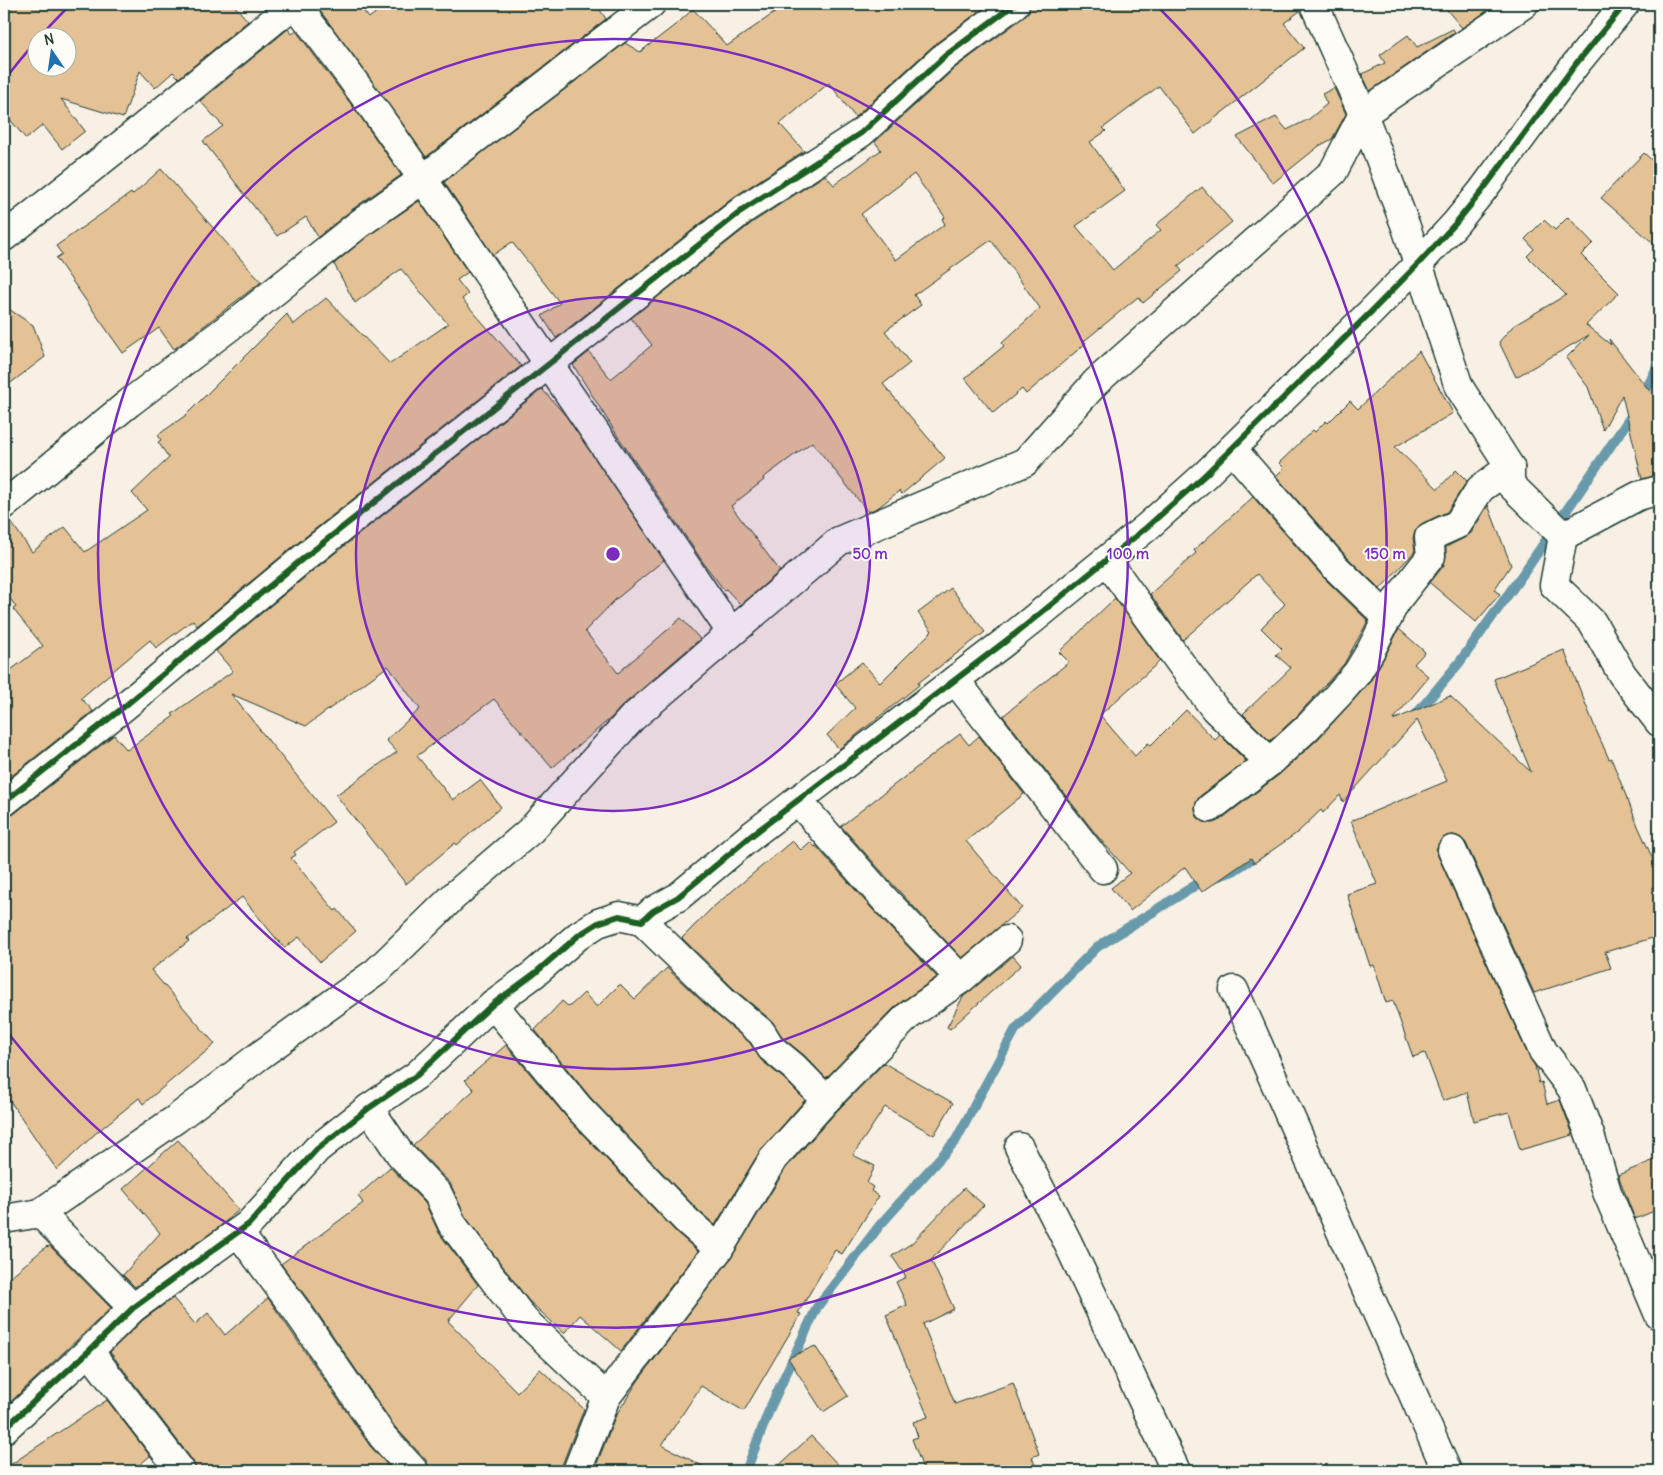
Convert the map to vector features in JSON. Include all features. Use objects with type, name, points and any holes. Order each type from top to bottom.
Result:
[{"type":"street","points":[[4,237],[121,145],[294,4],[335,55],[423,179],[550,363],[731,632]]},
{"type":"street","points":[[4,505],[129,403],[244,316],[360,224],[423,179],[651,4]]},
{"type":"street","points":[[4,802],[120,710],[300,561],[550,363],[744,210],[861,133],[945,56],[1015,4]]},
{"type":"street","points":[[1314,4],[1364,114],[1420,263],[1459,387],[1510,467],[1510,484],[1563,536]]},
{"type":"street","points":[[4,1219],[40,1213],[176,1119],[259,1056],[376,972],[454,895],[531,830],[632,718],[839,540],[1025,462],[1096,382],[1333,172],[1364,114],[1524,4]]},
{"type":"street","points":[[642,922],[653,911],[678,897],[751,836],[955,680],[1106,561],[1169,507],[1232,448],[1420,263],[1482,191],[1576,65],[1625,4]]},
{"type":"street","points":[[1232,448],[1335,567],[1388,618]]},
{"type":"street","points":[[1210,808],[1270,762],[1307,728],[1356,673],[1396,601],[1431,556],[1429,537],[1458,524],[1480,489],[1510,467]]},
{"type":"street","points":[[1563,536],[1638,496],[1659,490]]},
{"type":"street","points":[[1563,536],[1554,585],[1592,622],[1622,674],[1659,722]]},
{"type":"street","points":[[1106,561],[1215,709],[1270,762]]},
{"type":"street","points":[[955,680],[1102,869]]},
{"type":"street","points":[[797,800],[886,901],[961,979]]},
{"type":"street","points":[[1452,850],[1543,1050],[1572,1089],[1590,1135],[1607,1192],[1659,1315]]},
{"type":"street","points":[[4,1429],[134,1308],[249,1224],[317,1150],[369,1108],[416,1074],[493,1004],[534,974],[580,935],[608,918],[619,916],[642,922],[724,1001],[762,1033],[771,1048],[794,1067],[826,1100]]},
{"type":"street","points":[[577,1471],[606,1397],[718,1249],[773,1159],[826,1100],[908,1016],[961,979],[1007,940]]},
{"type":"street","points":[[1234,990],[1447,1471]]},
{"type":"street","points":[[493,1004],[579,1108],[687,1221],[718,1249]]},
{"type":"street","points":[[369,1108],[400,1154],[438,1194],[452,1224],[524,1320],[606,1397]]},
{"type":"street","points":[[1019,1147],[1066,1239],[1176,1471]]},
{"type":"street","points":[[40,1213],[134,1308]]},
{"type":"street","points":[[238,1232],[297,1311],[383,1438],[414,1471]]},
{"type":"street","points":[[89,1351],[181,1471]]},
{"type":"building","points":[[4,4],[233,4],[248,21],[179,78],[173,72],[155,88],[140,71],[123,118],[61,99],[85,131],[62,149],[43,125],[26,139],[4,112]]},
{"type":"building","points":[[329,4],[358,4],[369,18],[387,4],[596,4],[606,19],[426,157],[320,11]]},
{"type":"building","points":[[787,4],[989,4],[935,44],[855,117],[829,83],[780,124],[804,151],[734,197],[556,338],[542,316],[560,303],[512,242],[493,255],[444,182],[625,43],[640,52],[693,9],[727,46]]},
{"type":"building","points":[[1030,4],[1299,4],[1300,11],[1284,23],[1304,48],[1195,134],[1159,86],[1103,128],[1106,131],[1090,142],[1125,191],[1076,226],[1113,270],[1161,230],[1156,225],[1202,187],[1232,222],[1178,266],[1182,271],[1143,303],[1138,297],[1084,341],[1086,343],[1026,394],[1022,389],[993,413],[965,378],[1004,346],[1002,343],[1040,308],[991,240],[914,295],[921,305],[885,331],[910,363],[883,384],[945,458],[902,494],[899,491],[879,507],[868,512],[812,442],[763,478],[764,480],[731,506],[780,571],[741,605],[726,589],[724,590],[705,565],[619,438],[573,365],[589,352],[611,379],[652,345],[631,318],[753,222],[825,175],[834,185],[881,150],[875,142],[955,68],[1024,17],[1029,11]],"holes":[[[914,174],[945,217],[942,219],[945,224],[896,260],[861,214]]]},
{"type":"building","points":[[1442,4],[1497,4],[1462,28]]},
{"type":"building","points":[[288,29],[292,34],[296,31],[357,112],[401,175],[350,211],[318,237],[306,217],[277,236],[203,141],[223,126],[200,101]]},
{"type":"building","points":[[1453,29],[1455,32],[1370,91],[1362,74],[1385,63],[1380,55],[1408,35],[1417,47]]},
{"type":"building","points":[[1334,88],[1346,114],[1332,139],[1319,146],[1273,183],[1237,137],[1276,117],[1287,130],[1309,119],[1327,104],[1322,94]]},
{"type":"building","points":[[1644,153],[1659,167],[1659,248],[1601,198]]},
{"type":"building","points":[[161,169],[261,282],[174,349],[159,328],[123,353],[56,258],[62,254],[56,246],[131,193],[132,195]]},
{"type":"building","points":[[419,201],[468,272],[457,280],[468,294],[462,299],[521,366],[290,549],[197,626],[193,620],[156,648],[150,640],[81,698],[93,711],[4,782],[4,675],[43,646],[13,609],[16,607],[4,590],[4,520],[9,519],[32,552],[65,527],[85,552],[147,510],[132,493],[169,458],[158,442],[161,440],[158,435],[186,415],[287,314],[293,325],[326,298],[390,364],[448,324],[401,269],[355,303],[334,264],[368,236]]},
{"type":"building","points":[[1568,217],[1593,243],[1581,255],[1619,293],[1586,325],[1611,345],[1609,339],[1659,403],[1659,475],[1642,479],[1622,395],[1603,430],[1588,387],[1566,358],[1589,335],[1516,377],[1499,342],[1513,326],[1566,295],[1527,256],[1534,249],[1525,239],[1544,220],[1555,230]]},
{"type":"building","points":[[4,306],[33,325],[45,357],[4,388]]},
{"type":"building","points":[[1419,351],[1453,413],[1395,447],[1438,489],[1456,470],[1467,481],[1447,512],[1423,523],[1416,529],[1413,538],[1415,551],[1380,589],[1346,556],[1276,476],[1284,468],[1279,463],[1313,430],[1315,432],[1326,421],[1328,423],[1350,401],[1358,409]]},
{"type":"building","points":[[542,389],[566,416],[664,560],[615,600],[585,631],[618,673],[681,618],[700,639],[552,768],[494,699],[417,756],[453,800],[480,780],[501,807],[457,845],[455,843],[406,884],[336,795],[397,752],[386,740],[420,709],[388,666],[306,726],[231,694],[334,822],[294,852],[296,855],[291,858],[335,911],[337,909],[356,931],[320,962],[299,937],[284,948],[242,897],[187,939],[189,941],[151,970],[215,1044],[143,1104],[139,1098],[96,1133],[57,1170],[4,1092],[4,817],[14,814],[114,735],[127,750],[174,716],[172,714],[233,671],[216,651],[310,573]]},
{"type":"building","points":[[1253,497],[1323,577],[1368,621],[1344,664],[1296,717],[1270,741],[1243,714],[1291,668],[1276,655],[1282,649],[1261,628],[1285,604],[1257,574],[1183,640],[1150,594],[1196,553],[1194,550]]},
{"type":"building","points":[[1488,505],[1511,565],[1494,590],[1500,594],[1476,622],[1430,583],[1444,565],[1446,547],[1471,533]]},
{"type":"building","points":[[951,588],[985,632],[918,683],[919,685],[839,749],[827,735],[855,708],[835,684],[862,662],[880,683],[932,631],[918,613]]},
{"type":"building","points":[[1115,598],[1160,661],[1100,715],[1135,756],[1148,743],[1151,745],[1186,710],[1215,740],[1220,735],[1246,761],[1200,796],[1196,802],[1195,810],[1197,817],[1204,822],[1212,823],[1220,820],[1280,774],[1318,739],[1369,683],[1399,629],[1425,652],[1414,664],[1429,677],[1393,720],[1450,696],[1531,772],[1494,679],[1564,650],[1596,730],[1609,759],[1611,758],[1659,873],[1659,936],[1605,952],[1611,968],[1534,993],[1466,843],[1454,835],[1446,836],[1440,841],[1436,849],[1529,1057],[1535,1066],[1539,1083],[1542,1082],[1547,1104],[1560,1100],[1573,1135],[1520,1150],[1509,1112],[1474,1121],[1467,1092],[1443,1101],[1425,1053],[1413,1057],[1393,1001],[1386,1003],[1374,965],[1370,966],[1347,894],[1377,884],[1351,821],[1447,781],[1417,720],[1343,802],[1340,795],[1323,813],[1321,810],[1297,833],[1254,863],[1251,858],[1202,892],[1185,867],[1130,911],[1111,888],[1130,873],[1099,838],[1003,716],[1069,662],[1059,652]]},
{"type":"building","points":[[960,734],[969,745],[979,736],[1024,794],[966,841],[1022,908],[962,958],[841,826]]},
{"type":"building","points":[[792,841],[801,850],[810,842],[816,846],[937,977],[897,1005],[826,1078],[805,1056],[783,1038],[772,1021],[734,989],[682,938],[712,908]]},
{"type":"building","points":[[1013,956],[1021,965],[950,1029],[947,1027],[963,997]]},
{"type":"building","points":[[667,968],[713,1012],[750,1043],[761,1060],[805,1100],[760,1151],[715,1225],[698,1210],[591,1098],[535,1030],[562,1001],[569,1007],[584,993],[597,1007],[620,984],[635,999]]},
{"type":"building","points":[[506,1045],[568,1119],[676,1232],[698,1251],[621,1351],[580,1315],[564,1333],[528,1300],[465,1216],[450,1183],[413,1145],[474,1090],[465,1080]]},
{"type":"building","points":[[884,1063],[953,1103],[934,1135],[885,1107],[853,1155],[875,1166],[867,1183],[873,1187],[871,1191],[879,1196],[842,1254],[835,1250],[798,1313],[801,1314],[744,1411],[701,1386],[662,1445],[712,1471],[594,1471],[616,1415],[638,1381],[731,1258],[786,1168],[837,1111]]},
{"type":"building","points":[[178,1140],[239,1210],[219,1227],[135,1287],[123,1275],[160,1233],[123,1189]]},
{"type":"building","points":[[1659,1158],[1659,1209],[1635,1219],[1618,1175]]},
{"type":"building","points":[[390,1167],[425,1203],[439,1233],[478,1285],[448,1321],[517,1392],[540,1369],[584,1409],[562,1465],[562,1471],[429,1471],[426,1460],[395,1427],[310,1302],[281,1264],[363,1203],[358,1196]]},
{"type":"building","points":[[964,1188],[984,1205],[931,1260],[954,1309],[923,1324],[955,1404],[1013,1383],[1039,1454],[1032,1457],[1037,1471],[924,1471],[912,1439],[918,1437],[913,1422],[928,1417],[886,1315],[907,1305],[896,1282],[906,1277],[892,1256],[912,1243]]},
{"type":"building","points":[[47,1246],[50,1246],[111,1308],[4,1408],[4,1282]]},
{"type":"building","points":[[173,1298],[195,1324],[208,1313],[225,1335],[268,1298],[370,1446],[393,1471],[196,1471],[193,1461],[110,1352],[143,1320]]},
{"type":"building","points":[[815,1346],[848,1396],[823,1412],[788,1358]]},
{"type":"building","points":[[107,1400],[150,1456],[132,1471],[4,1471],[4,1469]]},
{"type":"building","points":[[811,1436],[844,1471],[773,1471]]},
{"type":"waterway","points":[[1414,717],[1459,663],[1525,571],[1640,403],[1659,363]]},
{"type":"waterway","points":[[746,1471],[770,1408],[817,1307],[880,1225],[956,1140],[1015,1030],[1097,947],[1199,883],[1233,871],[1262,852]]},
{"type":"cycle path","points":[[4,802],[120,710],[300,561],[744,209],[861,133],[945,56],[1015,4]]},
{"type":"cycle path","points":[[4,1429],[133,1308],[249,1224],[317,1149],[369,1108],[417,1075],[493,1004],[534,974],[579,935],[598,923],[619,916],[642,921],[653,911],[678,897],[751,836],[1015,634],[1147,527],[1205,475],[1371,312],[1455,224],[1482,191],[1575,65],[1625,4]]}]
